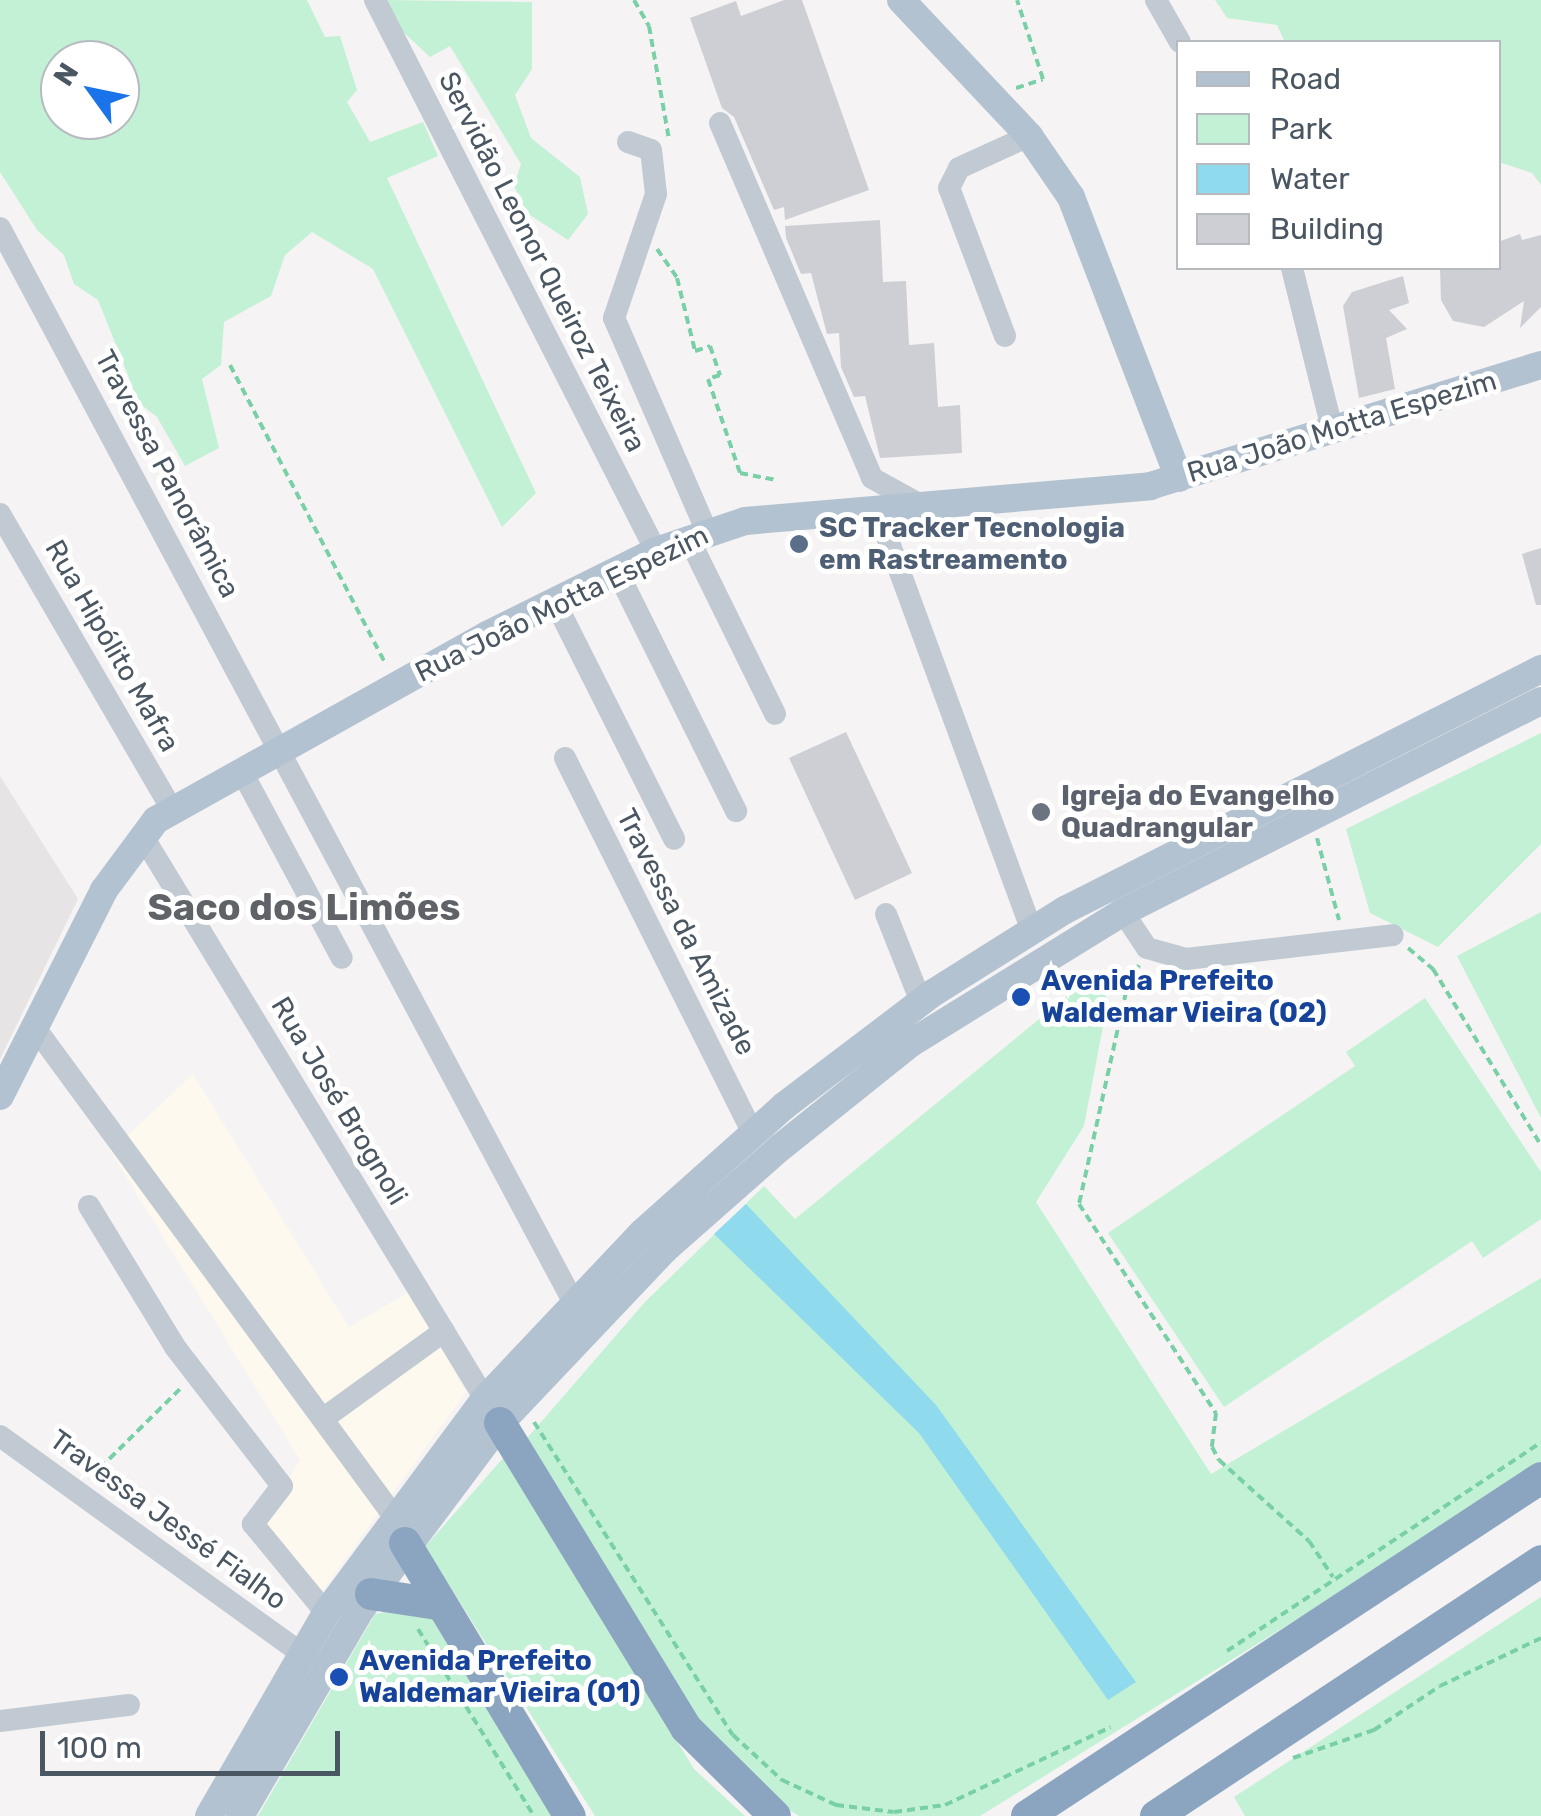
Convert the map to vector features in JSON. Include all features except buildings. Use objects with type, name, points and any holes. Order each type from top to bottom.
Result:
[{"type":"highway","points":[[504,1411],[686,1728],[775,1816]]},
{"type":"highway","points":[[1027,1816],[1541,1478]]},
{"type":"highway","points":[[399,1529],[423,1610],[570,1816]]},
{"type":"highway","points":[[1156,1816],[1541,1562]]},
{"type":"highway","points":[[371,1594],[423,1610]]},
{"type":"main road","points":[[900,0],[1029,136],[1089,234],[1179,478]]},
{"type":"main road","name":"Rua João Motta Espezim","points":[[0,1096],[33,1025],[142,834],[172,809],[656,551],[697,533],[876,507],[1118,492],[1179,478],[1541,365]]},
{"type":"main road","points":[[504,1411],[573,1301],[753,1133],[927,998],[1032,930],[1541,669]]},
{"type":"main road","points":[[240,1816],[257,1755],[300,1653],[326,1613],[504,1411],[664,1250],[803,1128],[950,1020],[1123,912],[1541,701]]},
{"type":"main road","points":[[927,998],[950,1020]]},
{"type":"main road","points":[[208,1816],[257,1755],[371,1594],[399,1529]]},
{"type":"street","name":"Servidão Leonor Queiroz Teixeira","points":[[375,0],[656,551]]},
{"type":"street","points":[[1156,0],[1179,40]]},
{"type":"street","points":[[720,123],[872,478],[920,504]]},
{"type":"street","points":[[1005,336],[949,188],[959,168],[1029,136]]},
{"type":"street","points":[[628,142],[652,150],[656,194],[614,318],[697,533],[775,714]]},
{"type":"street","name":"Travessa Panorâmica","points":[[0,228],[282,748],[573,1301]]},
{"type":"street","points":[[1292,270],[1332,428]]},
{"type":"street","points":[[876,507],[1032,930]]},
{"type":"street","name":"Rua Hipólito Mafra","points":[[1,516],[172,809]]},
{"type":"street","points":[[617,571],[736,811]]},
{"type":"street","points":[[555,602],[674,840]]},
{"type":"street","name":"Travessa da Amizade","points":[[565,758],[753,1133]]},
{"type":"street","points":[[241,770],[342,958]]},
{"type":"street","name":"Rua José Brognoli","points":[[142,834],[444,1331],[504,1411]]},
{"type":"street","points":[[1123,912],[1147,948],[1186,959],[1393,935]]},
{"type":"street","points":[[886,914],[927,998]]},
{"type":"street","points":[[33,1025],[324,1418],[399,1529]]},
{"type":"street","points":[[89,1206],[196,1374],[282,1486],[253,1524],[326,1613]]},
{"type":"street","points":[[324,1418],[444,1331]]},
{"type":"street","name":"Travessa Jessé Fialho","points":[[0,1436],[300,1653]]},
{"type":"street","points":[[0,1721],[129,1705]]},
{"type":"path","points":[[992,96],[1043,79],[1017,0]]},
{"type":"path","points":[[695,351],[710,346],[720,375],[708,379],[740,473],[776,480]]},
{"type":"path","points":[[230,364],[398,687]]},
{"type":"path","points":[[1312,819],[1344,940]]},
{"type":"path","points":[[1393,935],[1433,968],[1541,1145]]},
{"type":"path","points":[[1147,948],[1126,992],[1079,1204],[1216,1413],[1212,1447],[1219,1460],[1308,1542],[1334,1578]]},
{"type":"path","points":[[76,1491],[196,1374]]},
{"type":"path","points":[[504,1411],[734,1734],[782,1780],[836,1805],[894,1812],[945,1805],[1116,1726]]},
{"type":"path","points":[[1225,1652],[1515,1455],[1541,1442]]},
{"type":"path","points":[[423,1610],[534,1816]]},
{"type":"path","points":[[1285,1760],[1374,1730],[1440,1686],[1541,1638]]},
{"type":"shaded area","points":[[0,776],[78,899],[0,1059]]},
{"type":"shaded area","points":[[62,1072],[121,1142],[193,1074],[349,1327],[409,1292],[466,1392],[320,1594],[262,1525],[300,1460]]},
{"type":"green space","points":[[0,0],[307,0],[325,37],[340,36],[357,90],[347,102],[370,142],[423,122],[438,156],[387,178],[536,493],[502,527],[373,269],[312,232],[285,255],[271,296],[224,322],[221,365],[202,379],[219,448],[185,466],[157,417],[139,403],[98,300],[74,284],[64,255],[37,230],[0,172]]},
{"type":"green space","points":[[383,0],[532,2],[532,69],[515,95],[531,138],[580,177],[588,214],[568,240],[527,213],[514,186],[521,164],[450,46],[430,57],[383,13]]},
{"type":"green space","points":[[1215,0],[1541,0],[1541,185],[1532,173],[1501,163],[1501,40],[1284,40],[1277,25],[1227,18]]},
{"type":"green space","points":[[1541,733],[1541,844],[1438,947],[1370,913],[1346,829]]},
{"type":"green space","points":[[1541,912],[1541,1118],[1457,956]]},
{"type":"green space","points":[[1093,975],[1108,1000],[1084,1126],[1036,1202],[1211,1474],[1541,1278],[1541,1468],[980,1816],[799,1816],[756,1789],[706,1738],[522,1444],[645,1302],[764,1186],[795,1219]]},
{"type":"green space","points":[[1425,998],[1541,1172],[1541,1219],[1483,1258],[1472,1241],[1224,1407],[1108,1233],[1355,1066],[1346,1052]]},
{"type":"green space","points":[[504,1457],[694,1769],[745,1816],[595,1816],[425,1547]]},
{"type":"green space","points":[[1541,1597],[1541,1816],[1245,1816],[1234,1797]]},
{"type":"green space","points":[[417,1606],[438,1618],[558,1816],[258,1816],[375,1614]]},
{"type":"water","points":[[746,1204],[936,1405],[1136,1682],[1108,1700],[919,1433],[714,1234]]},
{"type":"place","name":"SC Tracker Tecnologia em Rastreamento","points":[[799,544]]},
{"type":"place","name":"Igreja do Evangelho Quadrangular","points":[[1041,812]]},
{"type":"place","name":"Avenida Prefeito Waldemar Vieira (02)","points":[[1021,997]]},
{"type":"place","name":"Avenida Prefeito Waldemar Vieira (01)","points":[[339,1677]]},
{"type":"district","name":"Saco dos Limões","points":[[304,908]]}]
